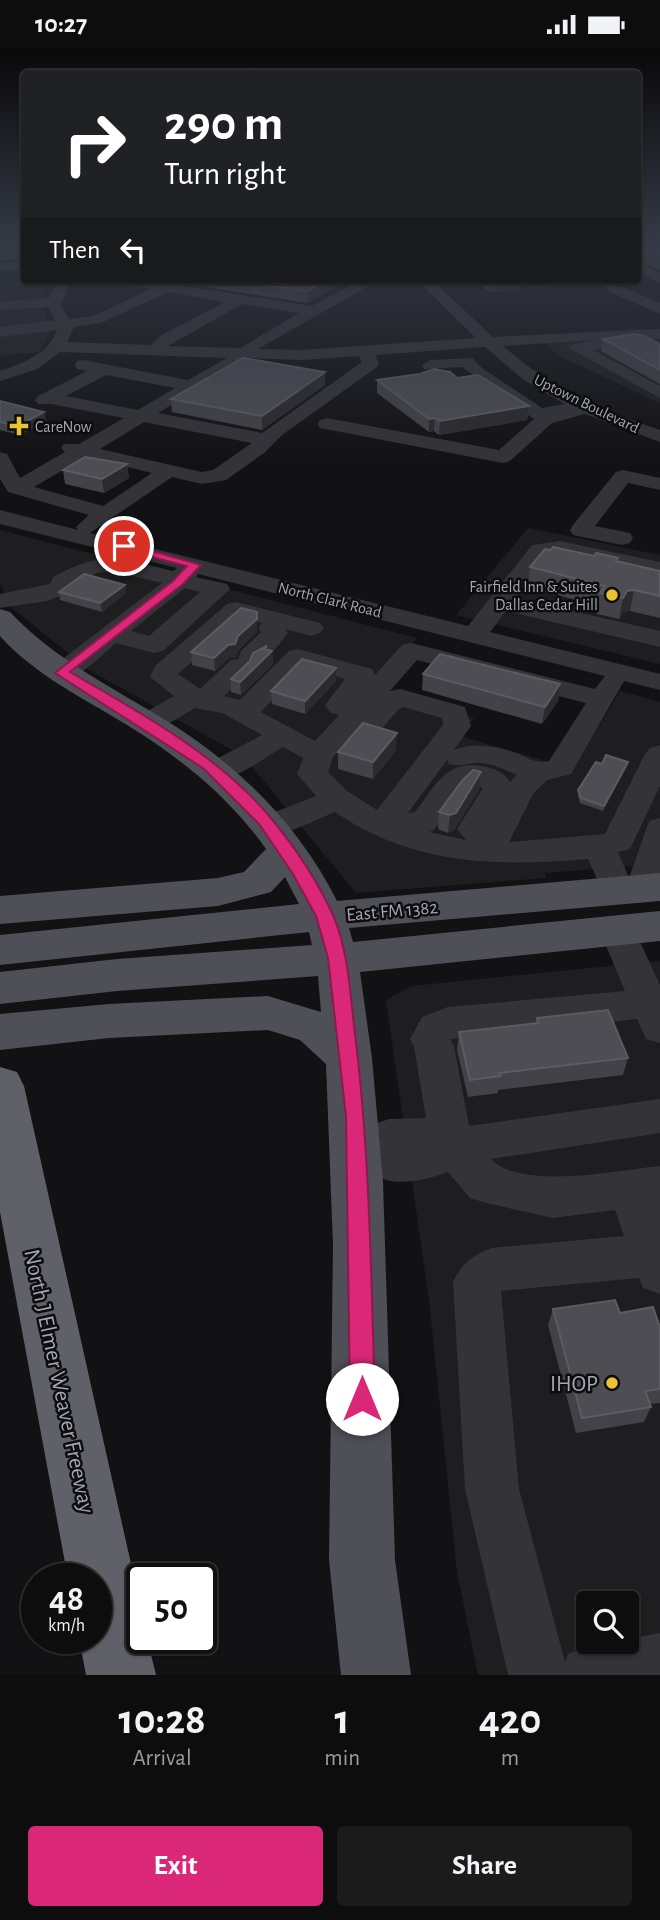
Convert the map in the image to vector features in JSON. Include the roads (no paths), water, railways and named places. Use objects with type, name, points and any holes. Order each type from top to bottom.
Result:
[{"type":"highway","name":"North J Elmer Weaver Freeway","points":[[0,1086],[121,1675]]},
{"type":"main road","points":[[0,618],[12,632],[62,673],[147,723],[216,772],[277,838],[324,916],[337,958],[349,1058],[366,1152],[362,1563],[376,1675]]},
{"type":"main road","points":[[0,910],[231,889],[257,883],[277,838]]},
{"type":"main road","name":"East FM 1382","points":[[0,950],[115,957],[337,958],[634,899]]},
{"type":"main road","name":"East FM 1382","points":[[0,988],[115,957],[324,916],[634,899],[660,926]]},
{"type":"main road","points":[[0,1033],[109,1021],[268,1013],[315,1027],[349,1058]]},
{"type":"street","points":[[59,314],[66,327],[59,362]]},
{"type":"street","points":[[0,332],[96,320],[110,314]]},
{"type":"street","points":[[2,384],[59,362],[160,345],[215,314]]},
{"type":"street","points":[[7,472],[82,451],[309,314]]},
{"type":"street","name":"Uptown Boulevard","points":[[461,314],[516,365],[549,387],[582,406],[660,436]]},
{"type":"street","points":[[96,320],[105,336],[160,345],[252,348],[301,355],[368,357],[523,340],[660,334]]},
{"type":"street","name":"Uptown Boulevard","points":[[504,323],[541,353]]},
{"type":"street","name":"Uptown Boulevard","points":[[615,334],[620,342],[577,348],[660,393],[633,404],[660,419]]},
{"type":"street","points":[[368,357],[392,366]]},
{"type":"street","points":[[79,428],[51,443],[202,478],[219,476],[368,357]]},
{"type":"street","points":[[59,362],[190,386]]},
{"type":"street","points":[[415,366],[466,362],[476,372],[542,416]]},
{"type":"street","points":[[104,369],[27,409],[88,423],[111,409],[266,439]]},
{"type":"street","points":[[348,408],[327,423],[503,457],[511,439],[542,416],[577,412],[582,406],[614,404],[660,419]]},
{"type":"street","points":[[7,472],[28,457]]},
{"type":"street","points":[[76,534],[168,471]]},
{"type":"street","points":[[7,472],[105,513]]},
{"type":"street","points":[[647,544],[581,530],[623,475],[660,484]]},
{"type":"street","name":"North Clark Road","points":[[0,517],[76,534],[187,572],[340,601],[660,682]]},
{"type":"street","points":[[474,635],[541,550],[560,548],[660,569]]},
{"type":"street","points":[[0,601],[47,594],[92,566],[112,564],[187,572],[218,589],[154,645],[112,634]]},
{"type":"street","points":[[62,673],[178,582],[187,572]]},
{"type":"street","points":[[216,702],[236,701],[340,601]]},
{"type":"street","points":[[500,602],[660,639]]},
{"type":"street","points":[[312,628],[283,617],[236,609],[165,671],[164,677],[282,736],[326,779],[399,827],[469,851],[491,845],[551,851],[599,847],[618,841],[660,754]]},
{"type":"street","points":[[216,702],[231,658],[275,633],[283,617]]},
{"type":"street","points":[[326,779],[356,713],[434,625]]},
{"type":"street","points":[[411,651],[603,699]]},
{"type":"street","points":[[147,723],[216,702],[298,657],[362,675],[339,705],[356,713]]},
{"type":"street","points":[[491,845],[520,789],[537,773],[560,768],[619,672]]},
{"type":"street","points":[[277,838],[388,703],[400,697],[455,713],[457,726],[399,827]]},
{"type":"street","points":[[216,772],[282,736]]},
{"type":"street","points":[[399,827],[458,758],[466,754],[502,758],[537,773]]},
{"type":"street","points":[[399,827],[423,823],[451,783],[460,776],[473,773],[491,779],[498,788],[473,829],[491,845]]},
{"type":"street","points":[[634,899],[660,828]]},
{"type":"street","points":[[538,1675],[492,1489],[477,1282],[491,1270],[657,1263],[645,1187],[553,1198],[486,1184],[452,1147],[434,1046],[430,1039],[436,1028],[448,1022],[656,1011],[634,899],[599,847]]},
{"type":"street","points":[[366,1152],[391,1164],[432,1159],[452,1147],[660,1116]]},
{"type":"street","points":[[589,1675],[660,1663]]},
{"type":"place","name":"CareNow","points":[[19,426]]},
{"type":"place","name":"Fairfield Inn & Suites Dallas Cedar Hill","points":[[612,595]]},
{"type":"place","name":"IHOP","points":[[612,1383]]}]
